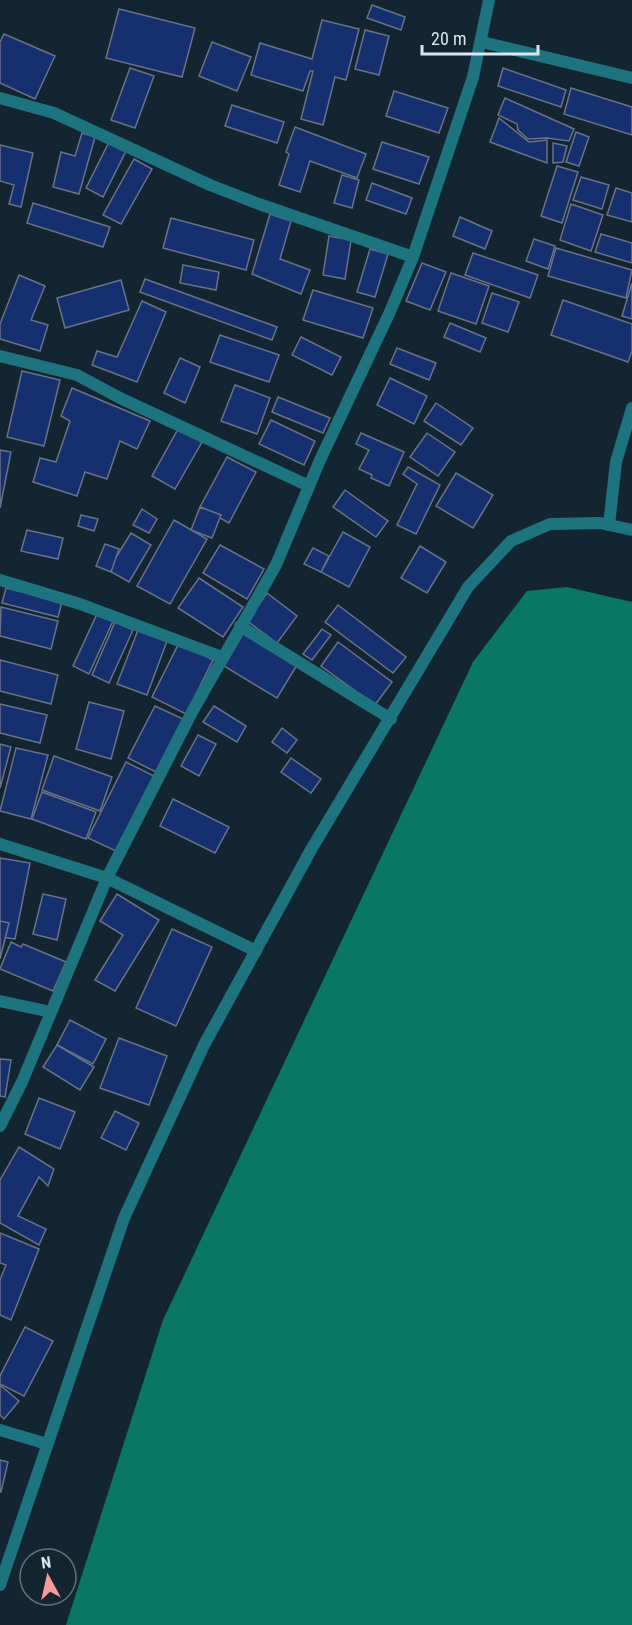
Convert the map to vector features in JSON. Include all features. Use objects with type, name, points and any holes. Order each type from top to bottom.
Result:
[{"type":"street","points":[[0,1125],[51,1012],[107,878],[222,657],[276,565],[309,486],[413,257],[473,77],[489,0]]},
{"type":"street","points":[[482,42],[632,78]]},
{"type":"street","points":[[0,98],[54,113],[210,185],[259,204],[413,257]]},
{"type":"street","points":[[0,356],[77,375],[120,398],[309,486]]},
{"type":"street","points":[[609,525],[616,462],[632,408]]},
{"type":"street","points":[[0,1585],[124,1218],[204,1046],[312,848],[468,587],[511,541],[550,524],[609,525],[632,530]]},
{"type":"street","points":[[0,580],[80,604],[222,657]]},
{"type":"street","points":[[240,626],[391,719]]},
{"type":"street","points":[[0,844],[107,878],[256,951]]},
{"type":"street","points":[[0,1001],[51,1012]]},
{"type":"street","points":[[0,1430],[47,1444]]},
{"type":"shaded area","points":[[567,587],[632,602],[632,1625],[66,1625],[72,1607],[78,1607],[78,1587],[163,1320],[473,662],[527,591]]},
{"type":"building","points":[[372,5],[405,17],[401,30],[367,18]]},
{"type":"building","points":[[119,9],[195,28],[182,77],[106,58]]},
{"type":"building","points":[[322,20],[359,29],[346,80],[335,77],[323,125],[301,119],[313,71],[310,71],[303,91],[251,75],[260,43],[312,59]]},
{"type":"building","points":[[365,30],[389,36],[379,75],[355,69]]},
{"type":"building","points":[[4,34],[55,56],[35,99],[0,83],[0,42]]},
{"type":"building","points":[[212,42],[251,57],[237,91],[199,76]]},
{"type":"building","points":[[130,68],[154,76],[135,128],[111,120]]},
{"type":"building","points":[[503,68],[566,90],[561,107],[498,86]]},
{"type":"building","points":[[571,88],[632,107],[632,135],[564,114]]},
{"type":"building","points":[[394,91],[448,108],[439,133],[386,116]]},
{"type":"building","points":[[505,98],[574,129],[569,141],[547,138],[528,139],[518,130],[517,124],[498,115]]},
{"type":"building","points":[[232,105],[284,122],[277,143],[225,126]]},
{"type":"building","points":[[499,118],[529,142],[547,140],[547,163],[490,142]]},
{"type":"building","points":[[295,127],[366,154],[357,178],[310,161],[300,192],[279,185],[289,154],[286,152]]},
{"type":"building","points":[[576,132],[589,137],[579,166],[566,162]]},
{"type":"building","points":[[82,133],[95,137],[79,194],[53,187],[61,152],[75,156]]},
{"type":"building","points":[[109,142],[126,151],[103,197],[86,188]]},
{"type":"building","points":[[382,142],[429,157],[419,184],[373,169]]},
{"type":"building","points":[[553,143],[567,146],[563,162],[553,163]]},
{"type":"building","points":[[0,145],[33,153],[21,207],[9,204],[14,185],[0,181]]},
{"type":"building","points":[[134,159],[152,169],[121,224],[103,215]]},
{"type":"building","points":[[557,166],[578,172],[562,223],[541,216]]},
{"type":"building","points":[[342,175],[359,180],[352,208],[334,203]]},
{"type":"building","points":[[581,177],[609,185],[602,209],[573,200]]},
{"type":"building","points":[[372,183],[412,198],[406,214],[366,200]]},
{"type":"building","points":[[616,188],[632,193],[632,222],[607,215]]},
{"type":"building","points":[[33,203],[110,227],[103,247],[27,223]]},
{"type":"building","points":[[571,204],[603,215],[591,251],[560,240]]},
{"type":"building","points":[[270,214],[291,221],[280,259],[310,270],[301,294],[252,274]]},
{"type":"building","points":[[460,217],[492,231],[485,249],[453,236]]},
{"type":"building","points":[[171,218],[254,240],[246,270],[163,248]]},
{"type":"building","points":[[601,234],[632,243],[632,263],[595,252]]},
{"type":"building","points":[[329,236],[351,240],[345,279],[323,275]]},
{"type":"building","points":[[534,239],[555,246],[548,269],[526,261]]},
{"type":"building","points":[[556,248],[632,270],[626,298],[548,276]]},
{"type":"building","points":[[370,249],[388,254],[375,297],[357,292]]},
{"type":"building","points":[[473,253],[538,275],[530,298],[465,275]]},
{"type":"building","points":[[422,263],[446,272],[430,310],[406,301]]},
{"type":"building","points":[[183,265],[219,272],[216,290],[180,283]]},
{"type":"building","points":[[451,273],[489,286],[476,324],[438,311]]},
{"type":"building","points":[[19,275],[45,286],[31,320],[48,325],[40,351],[0,339],[0,324]]},
{"type":"building","points":[[145,279],[277,327],[272,340],[140,292]]},
{"type":"building","points":[[121,280],[129,310],[65,328],[57,298]]},
{"type":"building","points":[[632,283],[632,319],[622,316]]},
{"type":"building","points":[[313,290],[373,308],[363,338],[303,320]]},
{"type":"building","points":[[492,293],[519,302],[508,332],[482,323]]},
{"type":"building","points":[[563,300],[632,324],[632,351],[628,362],[551,335]]},
{"type":"building","points":[[142,301],[166,312],[137,382],[92,365],[97,351],[117,357]]},
{"type":"building","points":[[450,323],[486,338],[480,352],[444,337]]},
{"type":"building","points":[[220,335],[279,355],[269,382],[210,362]]},
{"type":"building","points":[[301,337],[341,357],[332,375],[292,355]]},
{"type":"building","points":[[397,348],[436,363],[429,380],[390,364]]},
{"type":"building","points":[[180,358],[200,367],[185,403],[164,393]]},
{"type":"building","points":[[22,371],[60,380],[44,446],[7,437]]},
{"type":"building","points":[[390,378],[427,396],[414,424],[377,405]]},
{"type":"building","points":[[235,385],[270,398],[257,434],[221,421]]},
{"type":"building","points":[[72,388],[150,421],[137,449],[120,441],[107,479],[85,472],[77,496],[33,482],[40,458],[56,462],[70,421],[61,416]]},
{"type":"building","points":[[278,397],[330,418],[323,433],[272,412]]},
{"type":"building","points":[[436,403],[473,428],[461,445],[424,421]]},
{"type":"building","points":[[271,420],[315,441],[304,465],[259,444]]},
{"type":"building","points":[[178,429],[202,442],[175,489],[152,476]]},
{"type":"building","points":[[361,433],[404,452],[389,486],[371,478],[372,475],[359,469],[369,450],[356,444]]},
{"type":"building","points":[[427,433],[455,452],[438,476],[410,457]]},
{"type":"building","points":[[0,450],[11,452],[0,508]]},
{"type":"building","points":[[227,457],[256,472],[229,523],[200,507]]},
{"type":"building","points":[[408,467],[440,485],[416,534],[397,525],[417,484],[403,474]]},
{"type":"building","points":[[456,473],[493,495],[473,528],[436,506]]},
{"type":"building","points":[[345,490],[388,521],[376,537],[333,507]]},
{"type":"building","points":[[200,507],[221,515],[212,538],[191,530]]},
{"type":"building","points":[[142,509],[157,519],[149,533],[133,525]]},
{"type":"building","points":[[81,515],[98,519],[94,531],[78,526]]},
{"type":"building","points":[[174,520],[207,539],[170,604],[137,586]]},
{"type":"building","points":[[27,530],[63,538],[58,559],[21,551]]},
{"type":"building","points":[[343,532],[370,547],[349,587],[321,572]]},
{"type":"building","points":[[131,533],[151,545],[129,582],[108,570]]},
{"type":"building","points":[[105,544],[119,549],[111,572],[96,566]]},
{"type":"building","points":[[220,545],[264,569],[247,599],[203,573]]},
{"type":"building","points":[[420,546],[446,562],[427,593],[401,578]]},
{"type":"building","points":[[313,548],[329,556],[321,572],[304,564]]},
{"type":"building","points":[[199,578],[243,607],[223,637],[178,608]]},
{"type":"building","points":[[6,588],[62,602],[58,617],[2,603]]},
{"type":"building","points":[[267,593],[297,616],[277,643],[247,621]]},
{"type":"building","points":[[338,605],[406,657],[393,673],[325,622]]},
{"type":"building","points":[[1,607],[58,621],[51,649],[0,636]]},
{"type":"building","points":[[97,614],[113,621],[89,674],[73,666]]},
{"type":"building","points":[[115,622],[133,630],[109,683],[92,675]]},
{"type":"building","points":[[322,629],[331,635],[312,660],[303,654]]},
{"type":"building","points":[[138,630],[167,641],[147,695],[117,684]]},
{"type":"building","points":[[244,632],[297,665],[277,698],[224,666]]},
{"type":"building","points":[[338,642],[392,682],[375,705],[321,666]]},
{"type":"building","points":[[179,643],[213,660],[186,714],[152,697]]},
{"type":"building","points":[[0,660],[58,675],[51,704],[0,691]]},
{"type":"building","points":[[89,702],[124,711],[111,759],[76,749]]},
{"type":"building","points":[[0,704],[47,715],[40,743],[0,733]]},
{"type":"building","points":[[155,706],[183,719],[156,772],[128,758]]},
{"type":"building","points":[[214,706],[246,726],[237,742],[203,722]]},
{"type":"building","points":[[282,728],[297,740],[287,753],[272,742]]},
{"type":"building","points":[[198,735],[216,744],[199,776],[181,766]]},
{"type":"building","points":[[0,744],[11,747],[0,788]]},
{"type":"building","points":[[16,748],[48,755],[31,819],[0,811]]},
{"type":"building","points":[[54,756],[112,777],[100,811],[42,790]]},
{"type":"building","points":[[291,758],[321,779],[311,793],[281,772]]},
{"type":"building","points":[[126,762],[156,777],[118,852],[88,838]]},
{"type":"building","points":[[42,792],[96,812],[86,839],[32,819]]},
{"type":"building","points":[[173,799],[229,827],[215,853],[160,826]]},
{"type":"building","points":[[0,858],[30,863],[15,939],[0,937]]},
{"type":"building","points":[[43,894],[66,899],[57,940],[33,934]]},
{"type":"building","points":[[117,894],[159,920],[115,991],[95,980],[123,935],[100,921]]},
{"type":"building","points":[[0,921],[9,923],[0,959]]},
{"type":"building","points":[[172,929],[212,947],[176,1026],[136,1008]]},
{"type":"building","points":[[11,942],[21,947],[23,944],[66,962],[53,991],[0,969]]},
{"type":"building","points":[[70,1020],[106,1039],[93,1064],[57,1045]]},
{"type":"building","points":[[119,1038],[167,1056],[149,1105],[100,1088]]},
{"type":"building","points":[[57,1045],[94,1067],[80,1090],[43,1067]]},
{"type":"building","points":[[0,1059],[11,1060],[5,1097],[0,1096]]},
{"type":"building","points":[[39,1098],[75,1112],[60,1149],[25,1134]]},
{"type":"building","points":[[115,1111],[139,1123],[126,1150],[101,1138]]},
{"type":"building","points":[[19,1147],[54,1169],[48,1186],[39,1177],[18,1216],[46,1229],[39,1245],[0,1223],[0,1180]]},
{"type":"building","points":[[0,1233],[39,1249],[11,1320],[0,1315],[0,1280],[6,1265],[0,1263]]},
{"type":"building","points":[[25,1327],[53,1341],[24,1396],[0,1384],[0,1376]]},
{"type":"building","points":[[0,1385],[19,1401],[4,1419],[0,1415]]},
{"type":"building","points":[[0,1460],[8,1462],[1,1492],[0,1492]]}]
